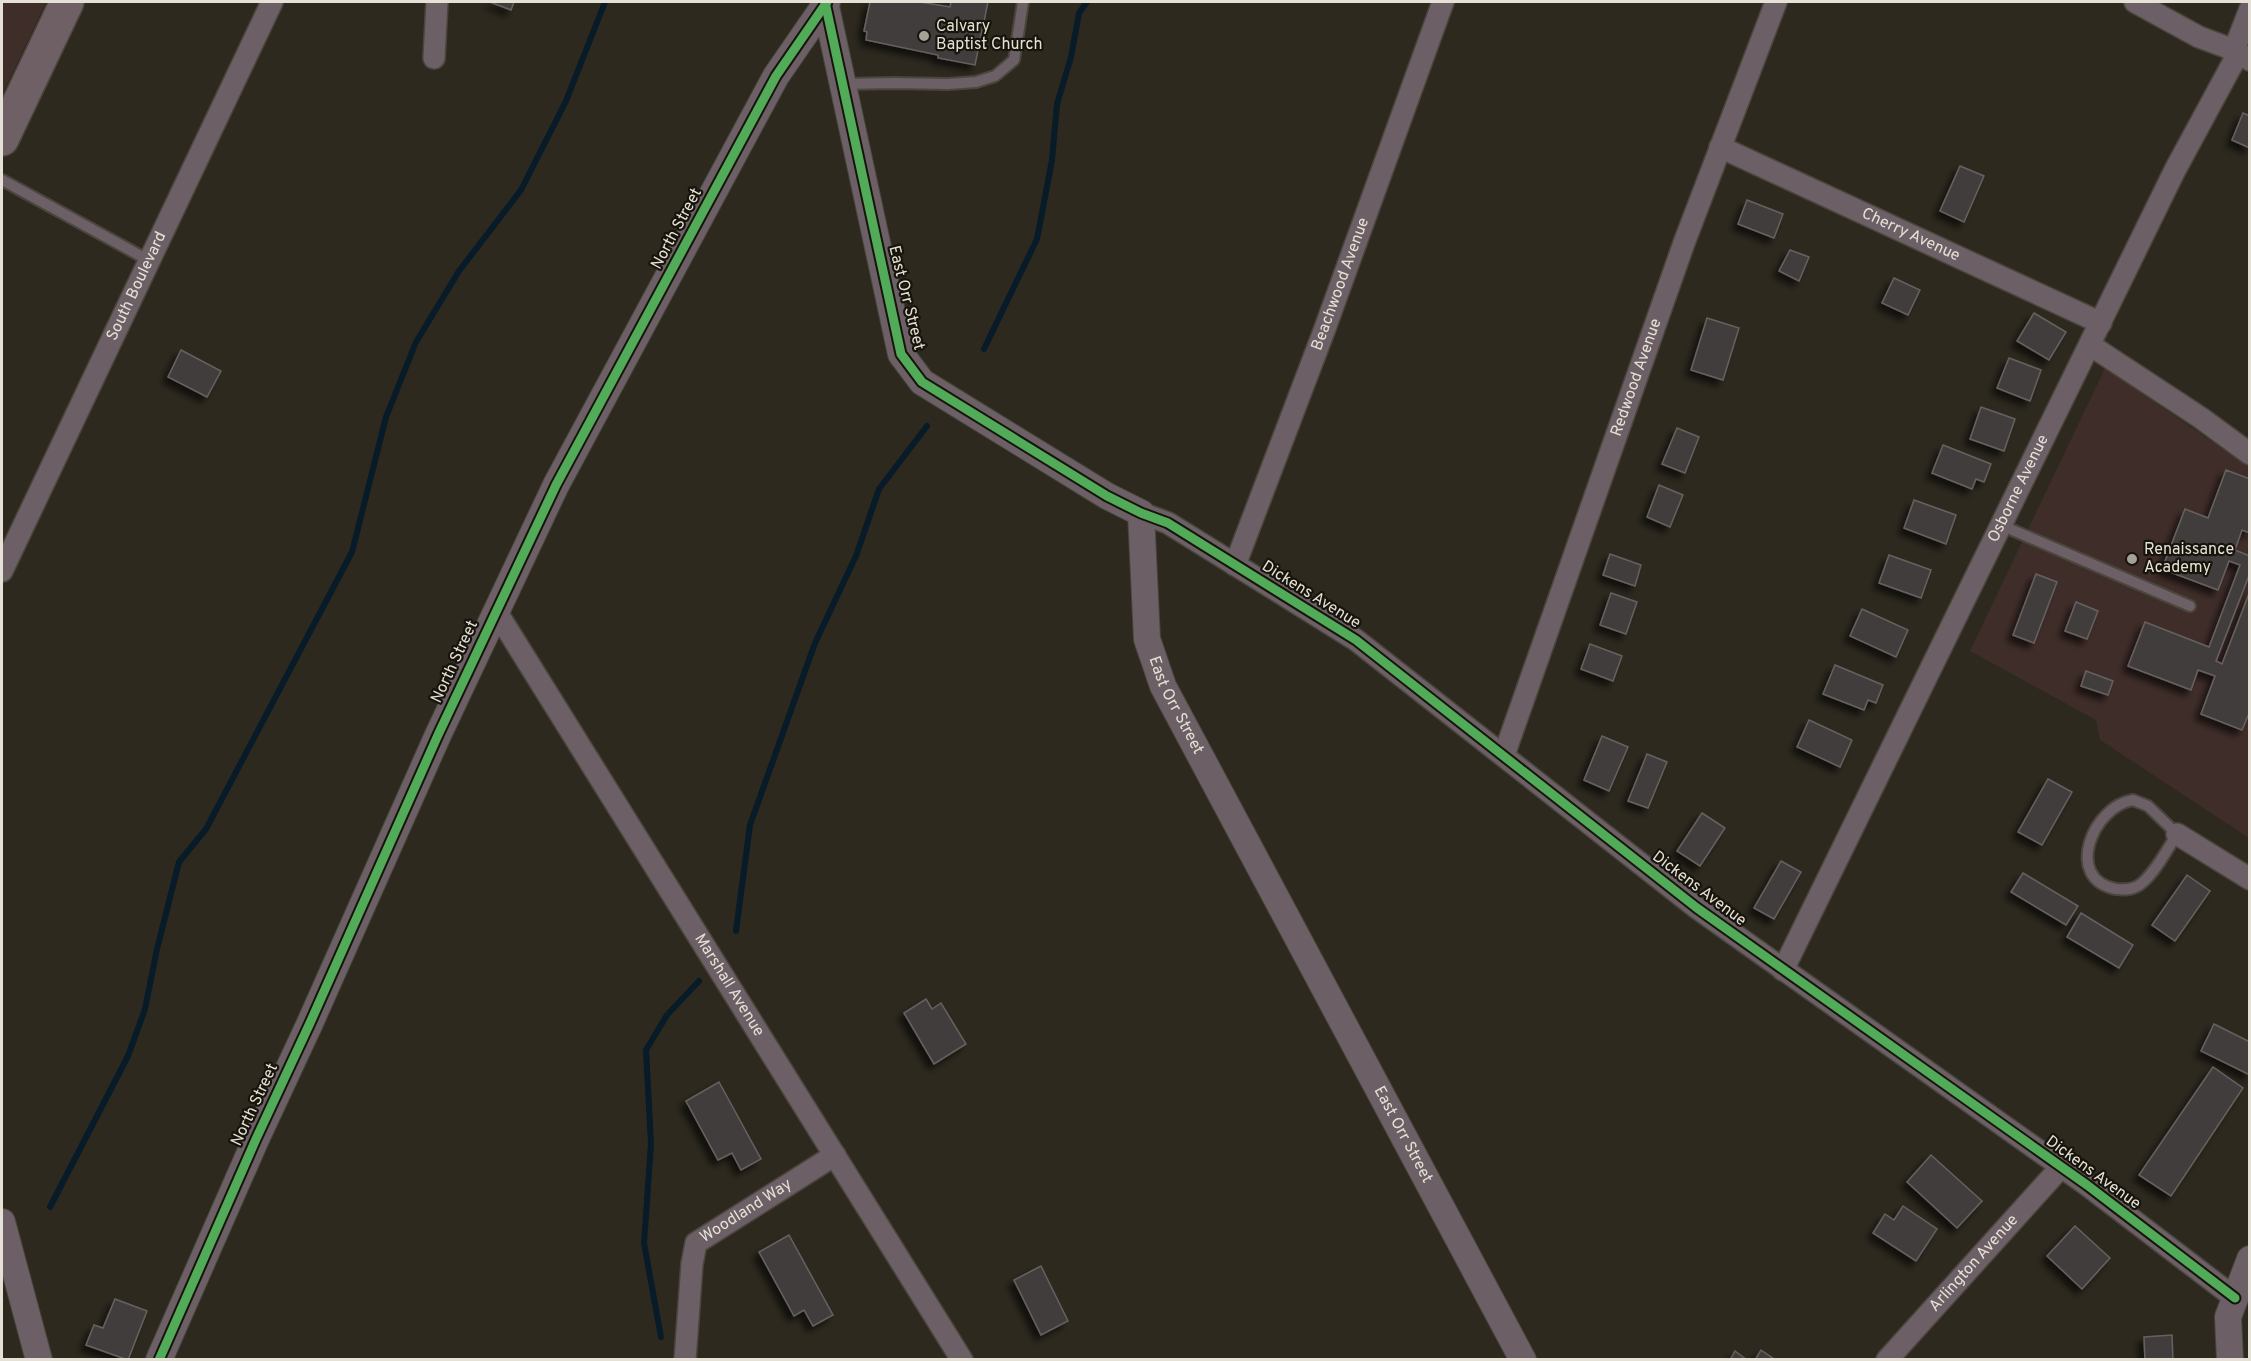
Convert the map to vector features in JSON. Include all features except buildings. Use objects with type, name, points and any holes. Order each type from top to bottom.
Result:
[{"type":"main road","points":[[2,139],[67,2]]},
{"type":"street","name":"South Boulevard","points":[[2,571],[272,2]]},
{"type":"street","points":[[434,58],[437,2]]},
{"type":"street","name":"East Orr Street","points":[[826,2],[901,354],[922,382],[1107,496],[1141,513],[1147,639],[1162,686],[1523,1359]]},
{"type":"street","name":"North Street","points":[[159,1359],[433,746],[556,484],[776,76],[826,2]]},
{"type":"street","name":"Beachwood Avenue","points":[[1235,565],[1324,331],[1443,2]]},
{"type":"street","name":"Redwood Avenue","points":[[1504,755],[1684,243],[1776,2]]},
{"type":"street","points":[[2144,4],[2199,37],[2242,55]]},
{"type":"street","name":"Osborne Avenue","points":[[1784,970],[2175,170],[2234,62],[2242,55],[2250,9]]},
{"type":"street","name":"Cherry Avenue","points":[[1720,147],[2101,323]]},
{"type":"street","points":[[2090,345],[2201,418],[2250,454]]},
{"type":"street","name":"Dickens Avenue","points":[[1141,513],[1168,523],[1356,640],[1697,908],[2061,1167],[2235,1298]]},
{"type":"street","name":"Marshall Avenue","points":[[495,611],[962,1359]]},
{"type":"street","points":[[2177,834],[2250,879]]},
{"type":"street","name":"Woodland Way","points":[[685,1359],[692,1264],[696,1244],[835,1155]]},
{"type":"street","name":"Arlington Avenue","points":[[1887,1359],[2061,1167]]},
{"type":"street","points":[[2,1222],[39,1359]]},
{"type":"street","points":[[2230,1359],[2228,1317],[2250,1259]]},
{"type":"lane","points":[[843,84],[948,84],[976,82],[995,76],[1014,60],[1023,2]]},
{"type":"lane","points":[[2,180],[150,261]]},
{"type":"lane","points":[[2003,526],[2190,606]]},
{"type":"lane","points":[[2133,800],[2148,806],[2177,834],[2141,884],[2126,891],[2105,887],[2095,878],[2088,862],[2088,844],[2095,830],[2109,812],[2121,802],[2133,800]]},
{"type":"shaded area","points":[[2,2],[46,2],[2,95]]},
{"type":"shaded area","name":"Renaissance Academy","points":[[2105,368],[2249,467],[2249,838],[2100,740],[2096,720],[1970,651]]},
{"type":"waterway","points":[[50,1207],[128,1056],[145,1009],[157,949],[179,862],[206,829],[352,552],[386,417],[416,342],[459,271],[521,190],[566,101],[605,2]]},
{"type":"waterway","points":[[984,349],[1037,239],[1052,160],[1057,104],[1071,57],[1079,13],[1087,2]]},
{"type":"waterway","points":[[736,931],[750,825],[815,643],[856,556],[879,489],[927,426]]},
{"type":"waterway","points":[[661,1337],[644,1243],[651,1144],[646,1050],[667,1015],[699,981]]},
{"type":"cycle path","points":[[825,2],[901,354],[922,382],[1107,496],[1168,523],[1356,640],[1697,908],[2087,1185],[2235,1298]]},
{"type":"cycle path","points":[[159,1360],[438,735],[556,485],[776,76],[827,2]]},
{"type":"place","name":"Calvary Baptist Church","points":[[924,36]]},
{"type":"place","name":"Renaissance Academy","points":[[2132,559]]}]
